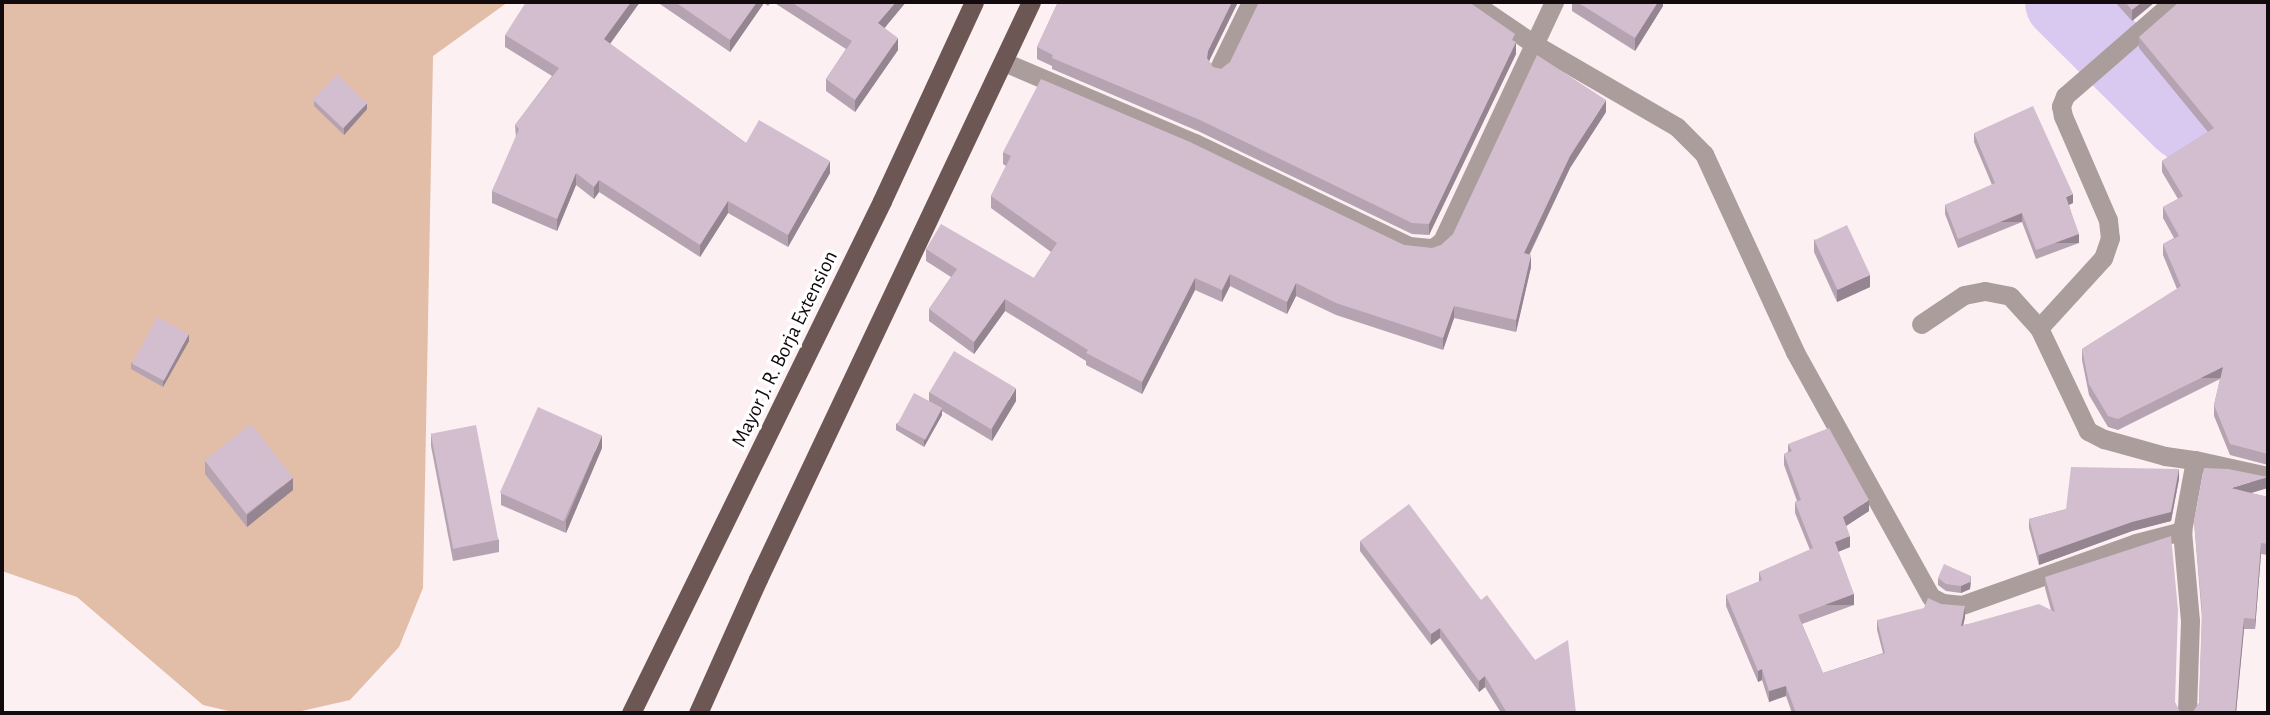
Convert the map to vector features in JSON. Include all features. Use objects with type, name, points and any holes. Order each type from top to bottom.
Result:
[{"type":"main road","name":"Mayor J. R. Borja Extension","points":[[631,713],[859,250],[974,2]]},
{"type":"main road","points":[[698,713],[758,579],[1031,2]]},
{"type":"street","points":[[1219,68],[1251,2]]},
{"type":"street","points":[[1472,2],[1534,44],[1677,127],[1704,154],[1795,352],[1931,597],[1943,603],[1962,605],[2136,544],[2182,531]]},
{"type":"street","points":[[1004,62],[1195,143],[1395,240],[1422,249],[1433,248],[1442,241],[1554,2]]},
{"type":"street","points":[[2039,328],[2103,258],[2110,238],[2108,220],[2061,106],[2065,96],[2173,2]]},
{"type":"street","points":[[1921,324],[1964,295],[1985,291],[2010,296],[2039,328],[2088,431],[2104,439],[2165,456],[2268,476]]},
{"type":"street","points":[[2187,713],[2190,621],[2182,531],[2195,460]]},
{"type":"shaded area","points":[[2,2],[508,2],[433,56],[423,588],[399,647],[350,700],[293,713],[237,713],[203,705],[77,597],[2,571]]},
{"type":"building","points":[[526,2],[631,2],[604,39],[746,143],[759,120],[830,161],[788,235],[728,201],[700,245],[599,180],[594,187],[576,173],[557,219],[492,191],[519,129],[515,125],[559,68],[505,35]]},
{"type":"building","points":[[675,2],[757,2],[730,40]]},
{"type":"building","points":[[791,2],[896,2],[878,23],[898,38],[855,100],[826,79],[852,41]]},
{"type":"building","points":[[1058,2],[1232,2],[1208,51],[1207,58],[1213,67],[1221,69],[1230,62],[1259,2],[1469,2],[1515,34],[1512,40],[1516,42],[1429,224],[1412,223],[1200,120],[1052,58],[1053,55],[1037,47]]},
{"type":"building","points":[[1577,2],[1658,2],[1635,38]]},
{"type":"building","points":[[2125,2],[2142,2],[2132,10]]},
{"type":"building","points":[[2179,2],[2268,2],[2268,454],[2230,444],[2214,405],[2223,367],[2118,419],[2108,416],[2089,384],[2082,349],[2181,286],[2163,244],[2179,236],[2163,207],[2183,196],[2162,161],[2214,128],[2139,37]]},
{"type":"building","points":[[1537,55],[1606,100],[1570,156],[1524,253],[1531,255],[1516,320],[1454,306],[1443,338],[1336,303],[1296,283],[1287,302],[1230,274],[1222,290],[1195,278],[1142,382],[1086,353],[1088,350],[1005,299],[974,342],[929,309],[957,269],[926,249],[941,224],[1034,278],[1057,243],[991,196],[1011,156],[1003,152],[1041,79],[1190,142],[1404,245],[1432,248],[1441,245],[1453,234]]},
{"type":"building","points":[[337,74],[367,103],[343,128],[313,99]]},
{"type":"building","points":[[2033,106],[2073,194],[2066,197],[2079,234],[2036,250],[2022,213],[1958,239],[1945,205],[1995,183],[1974,133]]},
{"type":"building","points":[[1847,225],[1870,275],[1838,290],[1814,240]]},
{"type":"building","points":[[157,317],[189,334],[164,381],[132,364]]},
{"type":"building","points":[[954,351],[1016,388],[991,429],[929,392]]},
{"type":"building","points":[[914,393],[942,408],[925,440],[897,425]]},
{"type":"building","points":[[538,407],[602,435],[564,521],[500,493]]},
{"type":"building","points":[[251,424],[293,478],[246,514],[205,460]]},
{"type":"building","points":[[476,425],[498,540],[453,549],[431,434]]},
{"type":"building","points":[[1829,428],[1869,500],[1843,517],[1850,536],[1835,542],[1854,594],[1798,615],[1823,673],[1885,653],[1877,620],[1924,608],[1928,598],[1941,604],[1965,606],[1961,626],[2039,604],[2055,612],[2045,577],[2171,536],[2178,610],[2175,702],[2180,712],[2192,713],[1796,713],[1786,686],[1769,691],[1762,669],[1758,671],[1726,595],[1762,580],[1759,572],[1813,548],[1795,502],[1801,500],[1784,454],[1792,451],[1788,444]]},
{"type":"building","points":[[2071,467],[2179,469],[2171,512],[2132,522],[2039,555],[2029,519],[2066,509]]},
{"type":"building","points":[[2204,468],[2228,469],[2268,477],[2231,488],[2268,497],[2268,544],[2261,543],[2255,619],[2244,618],[2235,713],[2192,713],[2199,703],[2202,610],[2194,521]]},
{"type":"building","points":[[1409,504],[1481,600],[1487,595],[1535,660],[1568,640],[1576,713],[1507,713],[1485,676],[1479,681],[1440,628],[1431,634],[1360,541]]},
{"type":"building","points":[[1944,564],[1971,576],[1970,582],[1961,586],[1946,584],[1938,578]]},
{"type":"waterway","points":[[2062,2],[2182,121],[2268,186]]}]
